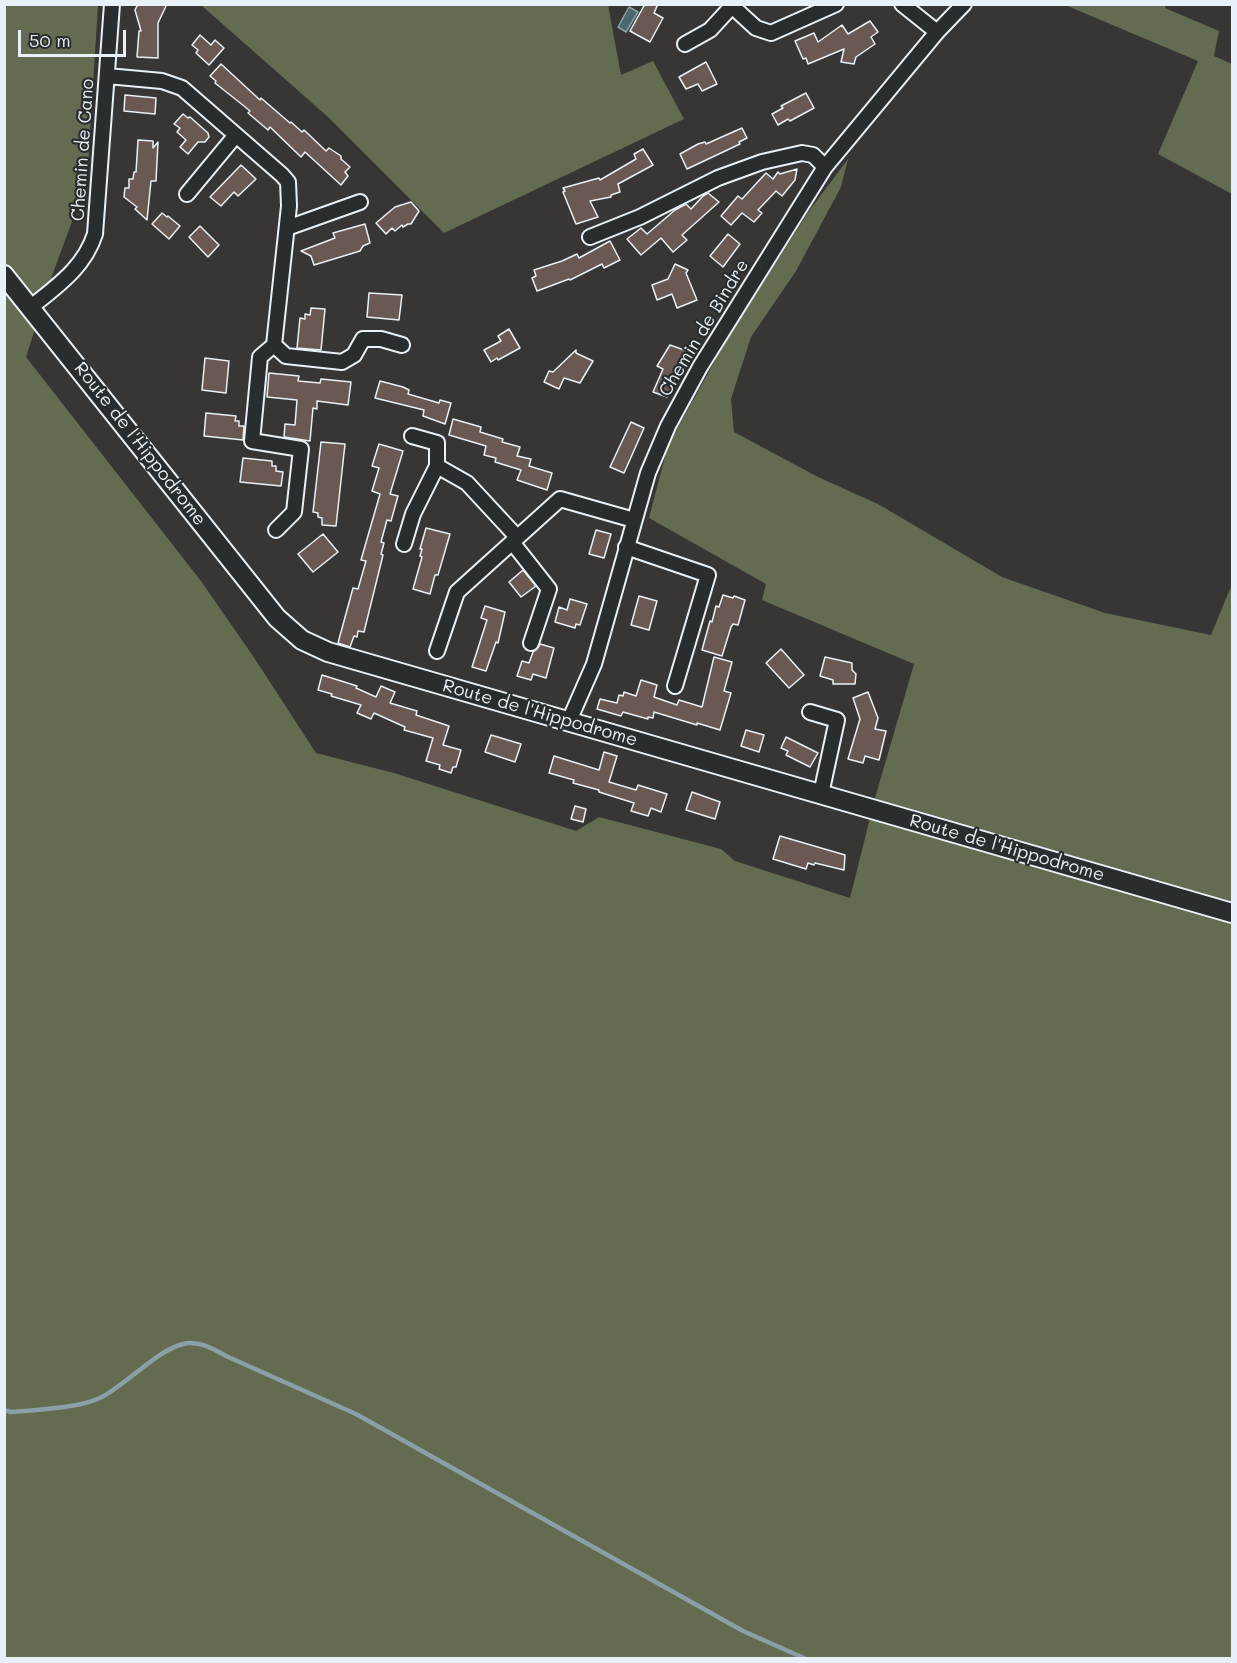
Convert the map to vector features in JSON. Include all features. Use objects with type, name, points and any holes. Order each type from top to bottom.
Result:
[{"type":"main road","name":"Route de l'Hippodrome","points":[[4,275],[277,618],[302,640],[328,652],[1233,913]]},
{"type":"street","name":"Chemin de Cano","points":[[30,308],[71,275],[90,249],[97,221],[112,4]]},
{"type":"street","points":[[685,44],[710,30],[733,5],[756,28],[771,33],[836,4]]},
{"type":"street","points":[[902,4],[936,32]]},
{"type":"street","name":"Chemin de Bindre","points":[[569,721],[594,664],[648,473],[668,426],[694,377],[825,167],[957,7]]},
{"type":"street","points":[[107,76],[162,81],[182,88],[288,182],[290,191],[287,228],[274,345],[260,357],[252,441],[301,449],[294,512],[276,530]]},
{"type":"street","points":[[187,194],[236,135]]},
{"type":"street","points":[[590,237],[640,217],[718,178],[762,162],[802,153],[813,155],[825,167]]},
{"type":"street","points":[[287,228],[360,202]]},
{"type":"street","points":[[274,345],[286,356],[342,362],[354,355],[363,339],[381,339],[402,345]]},
{"type":"street","points":[[404,544],[413,514],[437,466],[437,443],[412,436]]},
{"type":"street","points":[[437,466],[467,483],[514,540],[549,589],[531,643]]},
{"type":"street","points":[[437,651],[457,592],[560,499],[634,520]]},
{"type":"street","points":[[626,547],[708,575],[675,686]]},
{"type":"street","points":[[810,712],[837,720],[821,794]]},
{"type":"green space","points":[[5,5],[98,5],[87,181],[53,273],[26,357],[201,581],[316,753],[394,773],[576,831],[599,817],[721,849],[735,861],[850,898],[875,798],[914,664],[762,600],[766,584],[649,518],[668,445],[726,341],[809,211],[848,159],[841,187],[796,271],[751,337],[731,399],[734,432],[818,477],[878,504],[1002,577],[1105,613],[1211,635],[1232,584],[1232,1658],[5,1658]]},
{"type":"green space","points":[[201,5],[608,5],[621,75],[653,61],[684,119],[444,233],[328,117]]},
{"type":"green space","points":[[1065,5],[1166,5],[1165,8],[1219,31],[1214,56],[1232,64],[1232,194],[1158,154],[1198,61]]},
{"type":"water","points":[[629,7],[638,12],[626,32],[618,27]]},
{"type":"building","points":[[138,4],[167,4],[158,23],[158,58],[137,57],[139,31],[141,31],[135,10]]},
{"type":"building","points":[[645,4],[658,4],[654,13],[663,18],[650,42],[630,31]]},
{"type":"building","points":[[870,21],[878,32],[871,37],[875,44],[856,57],[854,64],[841,62],[844,49],[808,64],[806,58],[803,59],[795,41],[814,33],[818,42],[842,25],[848,34]]},
{"type":"building","points":[[200,35],[211,45],[215,40],[224,48],[209,65],[196,53],[198,50],[192,45]]},
{"type":"building","points":[[706,62],[717,84],[702,91],[698,84],[686,89],[679,77]]},
{"type":"building","points":[[221,64],[260,100],[261,98],[302,132],[304,130],[326,151],[329,148],[341,156],[341,159],[350,167],[345,172],[348,176],[341,185],[305,152],[301,157],[270,127],[268,130],[248,113],[250,111],[215,83],[216,81],[210,76]]},
{"type":"building","points":[[806,93],[814,108],[778,125],[772,114],[783,108],[781,106]]},
{"type":"building","points":[[125,95],[156,98],[155,114],[124,111]]},
{"type":"building","points":[[183,114],[190,117],[208,133],[209,137],[205,142],[198,142],[188,154],[180,147],[186,140],[177,132],[180,128],[174,124]]},
{"type":"building","points":[[742,128],[747,138],[739,142],[740,144],[687,169],[680,154],[698,144],[705,142],[706,144]]},
{"type":"building","points":[[138,140],[153,141],[153,148],[158,142],[156,181],[151,181],[147,220],[135,209],[137,207],[124,197],[125,188],[129,188],[129,179],[133,179],[134,172],[136,172]]},
{"type":"building","points":[[643,149],[653,165],[618,184],[620,192],[611,197],[590,201],[598,217],[576,224],[563,188],[599,178],[600,180],[636,159],[634,154]]},
{"type":"building","points":[[241,165],[256,179],[238,196],[234,192],[221,206],[210,197]]},
{"type":"building","points":[[797,169],[795,180],[782,196],[776,191],[758,210],[762,213],[754,222],[742,213],[731,225],[721,216],[738,196],[742,199],[766,173],[773,179],[778,172],[780,174]]},
{"type":"building","points":[[708,193],[719,202],[682,235],[687,240],[673,252],[661,238],[641,255],[627,239],[641,228],[647,234],[675,210],[686,204],[691,209]]},
{"type":"building","points":[[411,202],[419,211],[411,224],[403,227],[402,225],[395,231],[392,228],[386,234],[376,223],[395,207]]},
{"type":"building","points":[[162,213],[180,226],[169,239],[152,224]]},
{"type":"building","points":[[365,224],[370,243],[363,246],[360,251],[314,265],[311,256],[301,251],[335,238],[333,233]]},
{"type":"building","points":[[200,226],[219,245],[208,257],[189,237]]},
{"type":"building","points":[[728,234],[740,244],[723,267],[710,256]]},
{"type":"building","points":[[610,241],[620,260],[604,268],[602,264],[570,280],[537,291],[532,278],[536,276],[534,270],[577,254],[579,258]]},
{"type":"building","points":[[675,264],[688,270],[686,273],[697,300],[677,308],[672,294],[657,300],[652,285],[668,279]]},
{"type":"building","points":[[369,293],[402,295],[399,320],[367,317]]},
{"type":"building","points":[[311,308],[325,309],[321,350],[297,348],[300,318],[305,319],[305,314],[310,315]]},
{"type":"building","points":[[509,329],[520,348],[491,362],[484,350],[501,341],[498,336]]},
{"type":"building","points":[[670,345],[687,351],[667,397],[653,392],[663,369],[657,366]]},
{"type":"building","points":[[576,350],[576,353],[593,361],[580,383],[564,378],[559,389],[544,382],[549,371],[553,372]]},
{"type":"building","points":[[205,358],[229,361],[226,393],[202,390]]},
{"type":"building","points":[[269,373],[299,376],[298,381],[320,383],[321,379],[351,382],[348,405],[317,401],[317,409],[313,408],[310,441],[284,437],[285,424],[295,425],[297,400],[267,397]]},
{"type":"building","points":[[380,381],[403,387],[409,390],[408,394],[439,403],[440,400],[451,403],[445,424],[423,416],[424,410],[375,398]]},
{"type":"building","points":[[206,413],[236,416],[235,421],[239,421],[239,426],[244,426],[243,440],[204,436]]},
{"type":"building","points":[[453,419],[481,427],[480,432],[520,447],[517,456],[531,459],[529,466],[552,473],[547,490],[517,480],[521,470],[495,462],[496,458],[484,455],[486,446],[449,435]]},
{"type":"building","points":[[631,422],[644,428],[624,473],[610,467]]},
{"type":"building","points":[[321,442],[345,444],[336,526],[322,525],[322,518],[318,517],[318,513],[313,512]]},
{"type":"building","points":[[379,444],[403,451],[390,494],[398,496],[391,521],[387,520],[381,542],[384,543],[381,554],[383,555],[364,632],[358,631],[350,647],[338,643],[353,588],[358,589],[366,561],[361,560],[380,494],[372,491],[379,468],[372,466]]},
{"type":"building","points":[[243,458],[272,461],[272,466],[276,466],[276,471],[283,472],[281,486],[240,482]]},
{"type":"building","points":[[426,528],[450,534],[430,594],[413,589],[422,557],[420,556],[422,549],[420,549]]},
{"type":"building","points":[[596,530],[611,534],[604,558],[589,554]]},
{"type":"building","points":[[323,534],[338,552],[313,572],[298,554]]},
{"type":"building","points":[[523,570],[536,586],[521,597],[509,582]]},
{"type":"building","points":[[723,595],[745,600],[738,625],[733,624],[731,627],[722,656],[702,650],[710,621],[712,622],[716,606],[719,607]]},
{"type":"building","points":[[639,596],[657,601],[649,630],[631,625]]},
{"type":"building","points":[[570,599],[587,604],[580,625],[576,624],[575,628],[555,622],[559,607],[567,610]]},
{"type":"building","points":[[485,606],[505,612],[498,643],[496,642],[486,671],[472,667],[487,620],[481,618]]},
{"type":"building","points":[[540,644],[554,648],[546,678],[533,674],[531,680],[517,676],[522,661],[529,663],[533,652]]},
{"type":"building","points":[[781,649],[804,675],[789,688],[766,663]]},
{"type":"building","points":[[714,657],[732,662],[724,691],[731,693],[720,730],[654,712],[653,718],[648,717],[648,719],[623,712],[621,716],[597,709],[600,699],[617,703],[619,695],[623,696],[624,692],[636,696],[641,680],[657,685],[654,697],[677,705],[679,700],[702,707]]},
{"type":"building","points":[[825,657],[852,663],[852,670],[856,674],[855,684],[833,684],[833,680],[820,676]]},
{"type":"building","points":[[322,675],[357,686],[356,688],[376,697],[381,686],[395,692],[390,703],[417,711],[416,715],[449,726],[443,745],[461,750],[456,767],[453,767],[451,773],[439,769],[440,765],[426,761],[433,738],[404,730],[405,727],[374,713],[371,719],[357,713],[361,705],[318,690]]},
{"type":"building","points":[[868,692],[878,718],[875,729],[886,731],[879,760],[865,756],[863,763],[848,759],[860,719],[853,698]]},
{"type":"building","points":[[746,730],[764,735],[759,752],[741,746]]},
{"type":"building","points":[[491,735],[521,744],[515,762],[485,752]]},
{"type":"building","points":[[786,737],[818,753],[810,767],[786,755],[788,751],[781,748]]},
{"type":"building","points":[[604,752],[617,756],[609,782],[636,790],[638,785],[667,794],[661,812],[651,808],[648,816],[631,811],[634,803],[549,773],[554,756],[599,770]]},
{"type":"building","points":[[692,792],[720,802],[715,819],[686,810]]},
{"type":"building","points":[[575,806],[586,809],[583,822],[571,819]]},
{"type":"building","points":[[780,836],[845,855],[844,870],[815,863],[814,865],[808,863],[806,869],[773,859]]},
{"type":"waterway","points":[[4,1410],[11,1412],[45,1409],[93,1401],[112,1391],[152,1360],[173,1348],[189,1343],[206,1346],[356,1414],[743,1631],[804,1658]]}]
